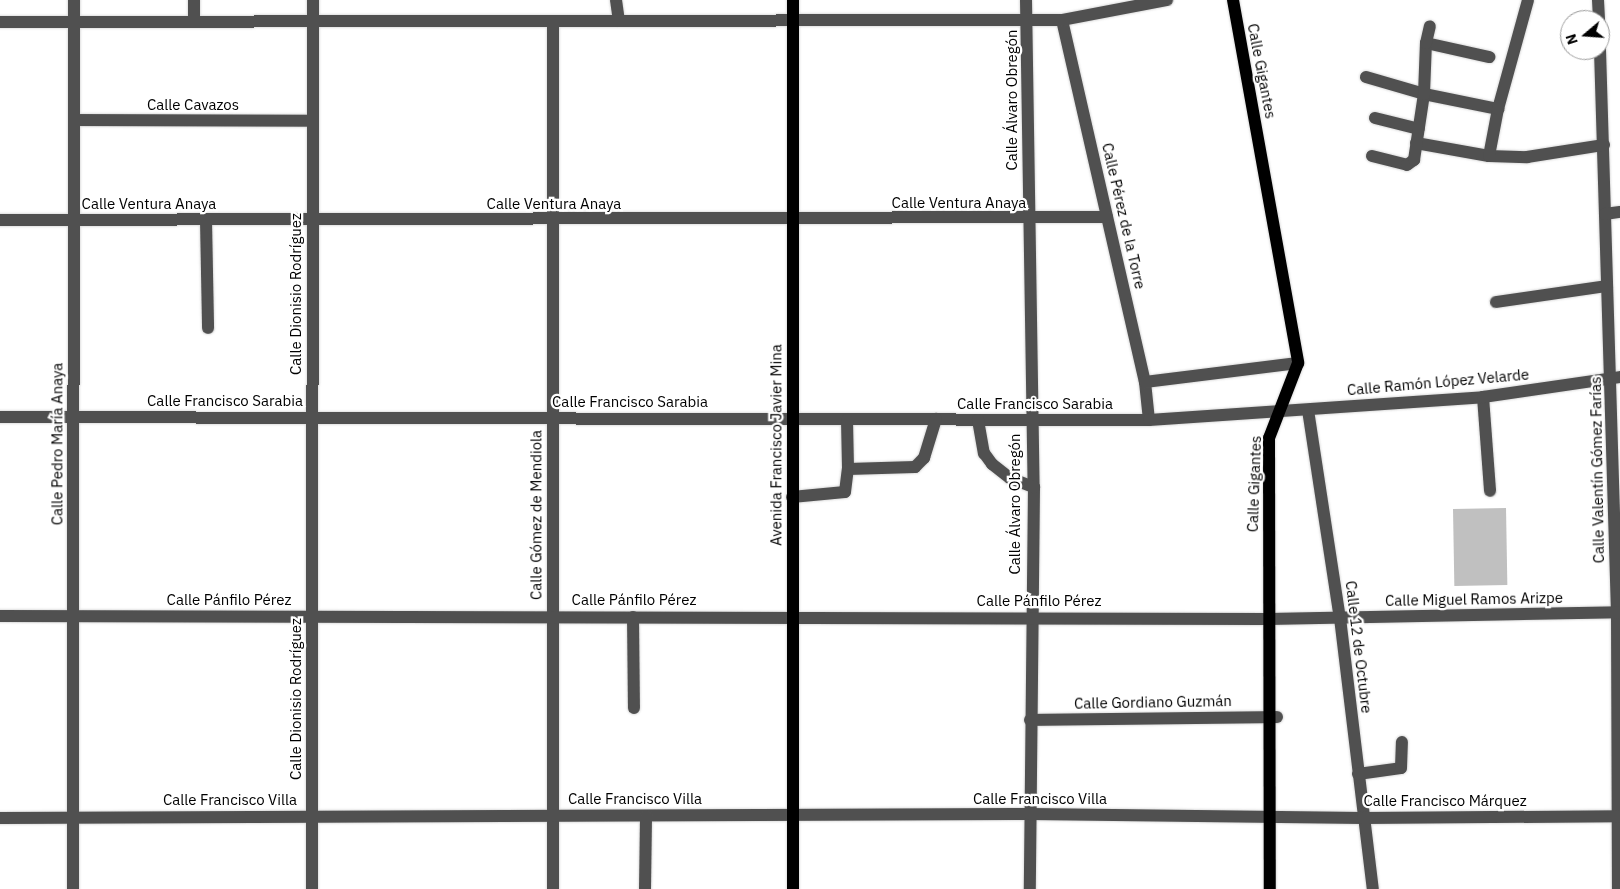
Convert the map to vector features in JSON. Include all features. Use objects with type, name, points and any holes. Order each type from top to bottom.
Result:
[{"type":"main road","name":"Avenida Francisco Javier Mina","points":[[793,0],[791,220],[793,889]]},
{"type":"main road","name":"Calle Gigantes","points":[[1233,0],[1298,363],[1269,438],[1268,619],[1273,717],[1269,817],[1270,889]]},
{"type":"street","name":"Calle Pedro María Anaya","points":[[73,889],[74,0]]},
{"type":"street","points":[[194,0],[194,22]]},
{"type":"street","name":"Calle Dionisio Rodríguez","points":[[312,889],[313,0]]},
{"type":"street","points":[[616,0],[619,21]]},
{"type":"street","name":"Calle Álvaro Obregón","points":[[1026,0],[1028,20],[1031,420],[1034,487],[1030,617],[1030,889]]},
{"type":"street","points":[[0,22],[1062,20],[1167,0]]},
{"type":"street","points":[[1489,156],[1498,109],[1528,0]]},
{"type":"street","name":"Calle Pérez de la Torre","points":[[1062,20],[1145,382],[1149,420]]},
{"type":"street","name":"Calle Gómez de Mendiola","points":[[553,21],[553,889]]},
{"type":"street","points":[[1372,156],[1410,164],[1414,160],[1424,94],[1426,43],[1430,26]]},
{"type":"street","points":[[1426,43],[1489,57]]},
{"type":"street","name":"Calle Valentín Gómez Farías","points":[[1600,60],[1607,286],[1615,378],[1618,613],[1618,889]]},
{"type":"street","points":[[1366,77],[1424,94],[1498,109]]},
{"type":"street","points":[[1375,118],[1419,129]]},
{"type":"street","name":"Calle Cavazos","points":[[74,120],[313,121]]},
{"type":"street","points":[[1416,143],[1489,156],[1528,157],[1604,145]]},
{"type":"street","points":[[1606,214],[1620,212]]},
{"type":"street","name":"Calle Ventura Anaya","points":[[0,220],[1029,220],[1107,217]]},
{"type":"street","points":[[206,220],[208,328]]},
{"type":"street","points":[[1496,302],[1607,286]]},
{"type":"street","points":[[1145,382],[1298,363]]},
{"type":"street","name":"Calle Ramón López Velarde","points":[[1259,413],[1483,396],[1615,378]]},
{"type":"street","points":[[1483,396],[1490,491]]},
{"type":"street","name":"Calle 12 de Octubre","points":[[1308,410],[1340,618],[1373,889]]},
{"type":"street","name":"Calle Francisco Sarabia","points":[[0,417],[1149,420],[1259,413]]},
{"type":"street","points":[[848,468],[915,467],[924,458],[936,419]]},
{"type":"street","points":[[792,497],[845,492],[848,468],[847,420]]},
{"type":"street","points":[[978,420],[984,453],[992,464],[1010,478],[1034,487]]},
{"type":"street","name":"Calle Miguel Ramos Arizpe","points":[[1268,619],[1618,613]]},
{"type":"street","name":"Calle Pánfilo Pérez","points":[[0,616],[1268,619]]},
{"type":"street","points":[[633,617],[634,708]]},
{"type":"street","name":"Calle Gordiano Guzmán","points":[[1030,720],[1273,717]]},
{"type":"street","points":[[1358,774],[1401,768],[1402,742]]},
{"type":"street","name":"Calle Francisco Villa","points":[[0,818],[1030,814],[1269,817]]},
{"type":"street","points":[[645,889],[646,816]]},
{"type":"street","name":"Calle Francisco Márquez","points":[[1269,817],[1619,816]]},
{"type":"building","points":[[1506,508],[1507,585],[1454,586],[1453,509]]}]
